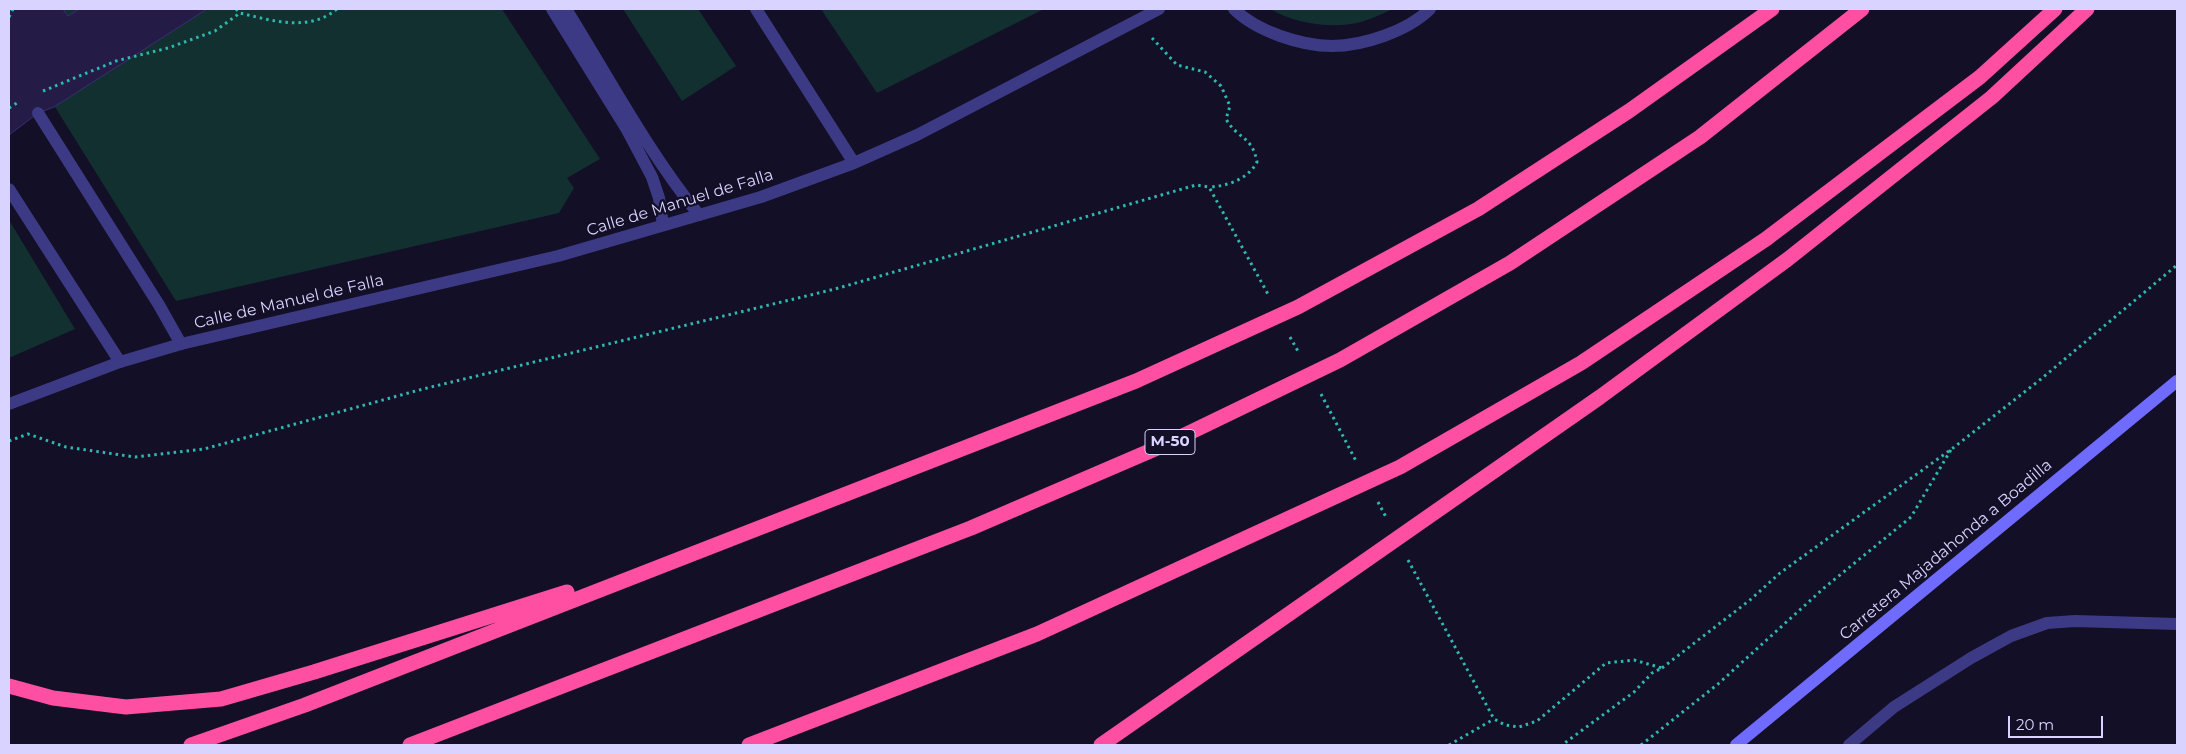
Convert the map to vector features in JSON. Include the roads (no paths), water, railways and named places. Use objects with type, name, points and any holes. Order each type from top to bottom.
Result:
[{"type":"highway","points":[[191,745],[314,702],[699,550],[1136,381],[1298,307],[1478,209],[1629,111],[1772,9]]},
{"type":"highway","name":"M-50","points":[[410,745],[971,528],[1164,445],[1340,360],[1510,263],[1700,136],[1862,9]]},
{"type":"highway","points":[[749,745],[1036,634],[1400,467],[1581,363],[1766,239],[1980,78],[2055,9]]},
{"type":"highway","points":[[1101,745],[1600,397],[1788,259],[1992,97],[2087,9]]},
{"type":"highway","points":[[9,686],[53,698],[126,707],[221,699],[314,672],[699,550]]},
{"type":"street","points":[[552,9],[626,128],[652,177],[663,225]]},
{"type":"street","points":[[566,9],[647,142],[680,192],[699,215]]},
{"type":"street","points":[[756,9],[854,163]]},
{"type":"street","name":"Calle de Manuel de Falla","points":[[9,404],[120,362],[181,344],[558,256],[761,197],[854,163],[917,135],[1159,9]]},
{"type":"street","points":[[1234,9],[1241,16],[1284,39],[1332,46],[1380,39],[1422,17],[1430,9]]},
{"type":"street","name":"Calle de Manuel de Falla","points":[[38,113],[159,305],[181,344]]},
{"type":"street","points":[[9,188],[120,362]]},
{"type":"street","name":"Carretera Majadahonda a Boadilla","points":[[1736,745],[2177,380]]},
{"type":"street","points":[[1849,745],[1894,707],[1971,658],[2011,636],[2047,623],[2075,621],[2177,624]]}]
